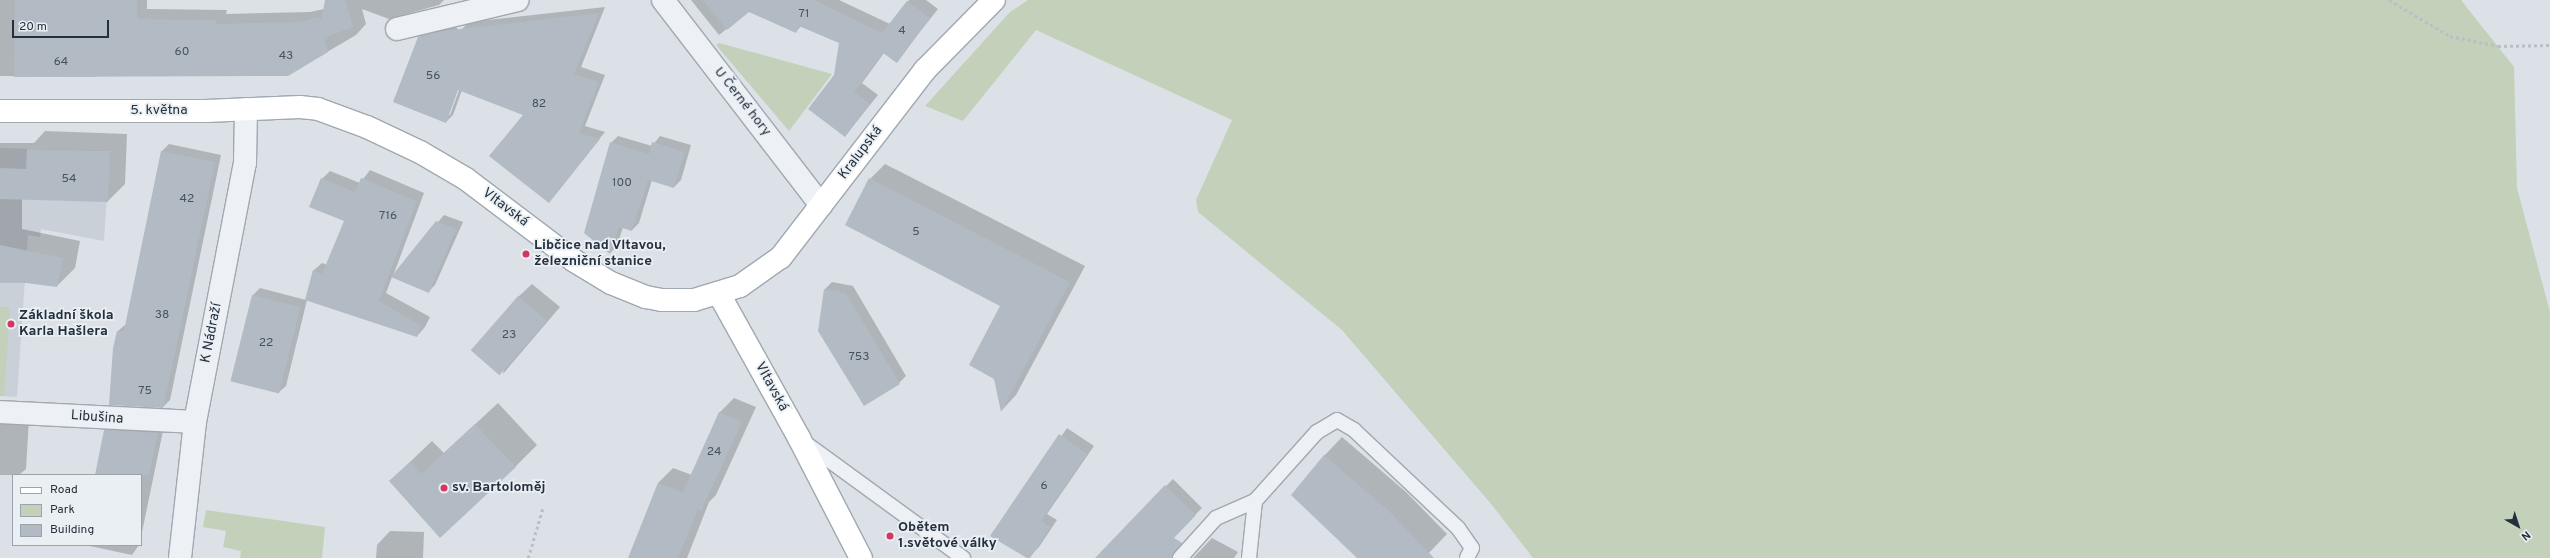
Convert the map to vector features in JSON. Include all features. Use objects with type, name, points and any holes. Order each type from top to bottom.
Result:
[{"type":"street","points":[[397,28],[518,0]]},
{"type":"street","name":"U Černé hory","points":[[663,0],[822,205]]},
{"type":"street","name":"Kralupská","points":[[719,294],[740,286],[781,257],[925,70],[994,0]]},
{"type":"street","name":"5. května","points":[[0,111],[246,109],[300,107],[318,109]]},
{"type":"street","name":"K Nádraží","points":[[180,558],[195,422],[245,163],[246,109]]},
{"type":"street","name":"Vltavská","points":[[318,109],[367,127],[466,179],[573,260],[611,283],[646,297],[662,300],[694,300],[719,294],[799,438],[861,558]]},
{"type":"street","name":"Libušina","points":[[0,412],[195,422]]},
{"type":"lane","points":[[1180,558],[1216,518],[1255,501],[1317,432],[1337,420],[1354,430],[1458,528],[1472,548],[1468,558]]},
{"type":"lane","name":"Vltavská","points":[[799,438],[963,558]]},
{"type":"lane","points":[[1249,558],[1255,501]]},
{"type":"path","points":[[2389,0],[2450,36],[2498,46],[2550,45]]},
{"type":"path","points":[[528,558],[543,507]]},
{"type":"shaded area","name":"Základní škola Karla Hašlera","points":[[0,148],[110,151],[104,241],[41,229],[40,237],[28,235],[17,397],[0,396]]},
{"type":"green space","points":[[1028,0],[2461,0],[2514,67],[2517,188],[2550,312],[2550,558],[1533,558],[1492,505],[1342,330],[1198,212],[1196,200],[1232,120],[1036,30],[963,121],[925,106],[1010,12]]},
{"type":"green space","points":[[719,43],[832,74],[789,131],[716,45]]},
{"type":"green space","points":[[0,307],[10,307],[4,396],[0,396]]},
{"type":"green space","points":[[206,510],[325,527],[322,558],[240,558],[241,551],[223,547],[226,531],[203,527]]},
{"type":"building","points":[[15,0],[137,0],[137,19],[216,20],[216,24],[299,22],[319,17],[321,22],[325,0],[345,0],[353,27],[324,38],[328,52],[288,76],[14,77]]},
{"type":"building","points":[[703,0],[814,0],[882,33],[907,1],[930,18],[897,63],[883,53],[854,92],[870,104],[845,137],[808,109],[834,75],[839,43],[799,26],[796,33],[749,12],[727,30]]},
{"type":"building","points":[[599,13],[574,74],[599,82],[579,133],[600,139],[549,203],[489,156],[523,115],[458,90],[446,123],[393,102],[418,37],[443,31]]},
{"type":"building","points":[[610,142],[649,154],[652,142],[685,152],[674,188],[648,180],[632,231],[619,227],[610,254],[584,233]]},
{"type":"building","points":[[27,149],[110,151],[108,202],[0,199],[0,168],[26,169]]},
{"type":"building","points":[[161,151],[215,162],[163,408],[109,405],[113,348],[117,331],[124,331]]},
{"type":"building","points":[[321,178],[355,192],[361,178],[417,201],[379,301],[422,326],[417,337],[305,300],[313,270],[322,274],[344,221],[309,207]]},
{"type":"building","points":[[869,178],[1070,282],[1001,412],[994,379],[969,365],[1000,306],[845,225]]},
{"type":"building","points":[[436,221],[456,229],[429,293],[391,277]]},
{"type":"building","points":[[0,245],[63,258],[57,287],[26,283],[0,283]]},
{"type":"building","points":[[824,289],[846,293],[900,384],[864,406],[818,331]]},
{"type":"building","points":[[252,295],[301,307],[279,393],[230,381]]},
{"type":"building","points":[[518,296],[547,321],[499,375],[471,350]]},
{"type":"building","points":[[719,412],[742,422],[701,511],[698,509],[678,558],[628,558],[658,483],[683,492]]},
{"type":"building","name":"sv. Bartoloměj","points":[[475,424],[516,467],[440,538],[389,481],[410,462],[421,474]]},
{"type":"building","points":[[104,430],[158,433],[149,475],[95,474]]},
{"type":"building","points":[[1059,434],[1087,454],[1041,521],[1051,527],[1030,558],[1027,558],[990,536]]},
{"type":"building","points":[[1324,455],[1388,510],[1434,558],[1357,558],[1291,495]]},
{"type":"building","points":[[1165,485],[1196,515],[1174,538],[1182,543],[1172,558],[1095,558]]},
{"type":"place","name":"Libčice nad Vltavou, železniční stanice","points":[[526,254]]},
{"type":"place","name":"Základní škola Karla Hašlera","points":[[11,324]]},
{"type":"place","name":"sv. Bartoloměj","points":[[444,488]]},
{"type":"place","name":"Obětem 1.světové války","points":[[890,536]]}]
